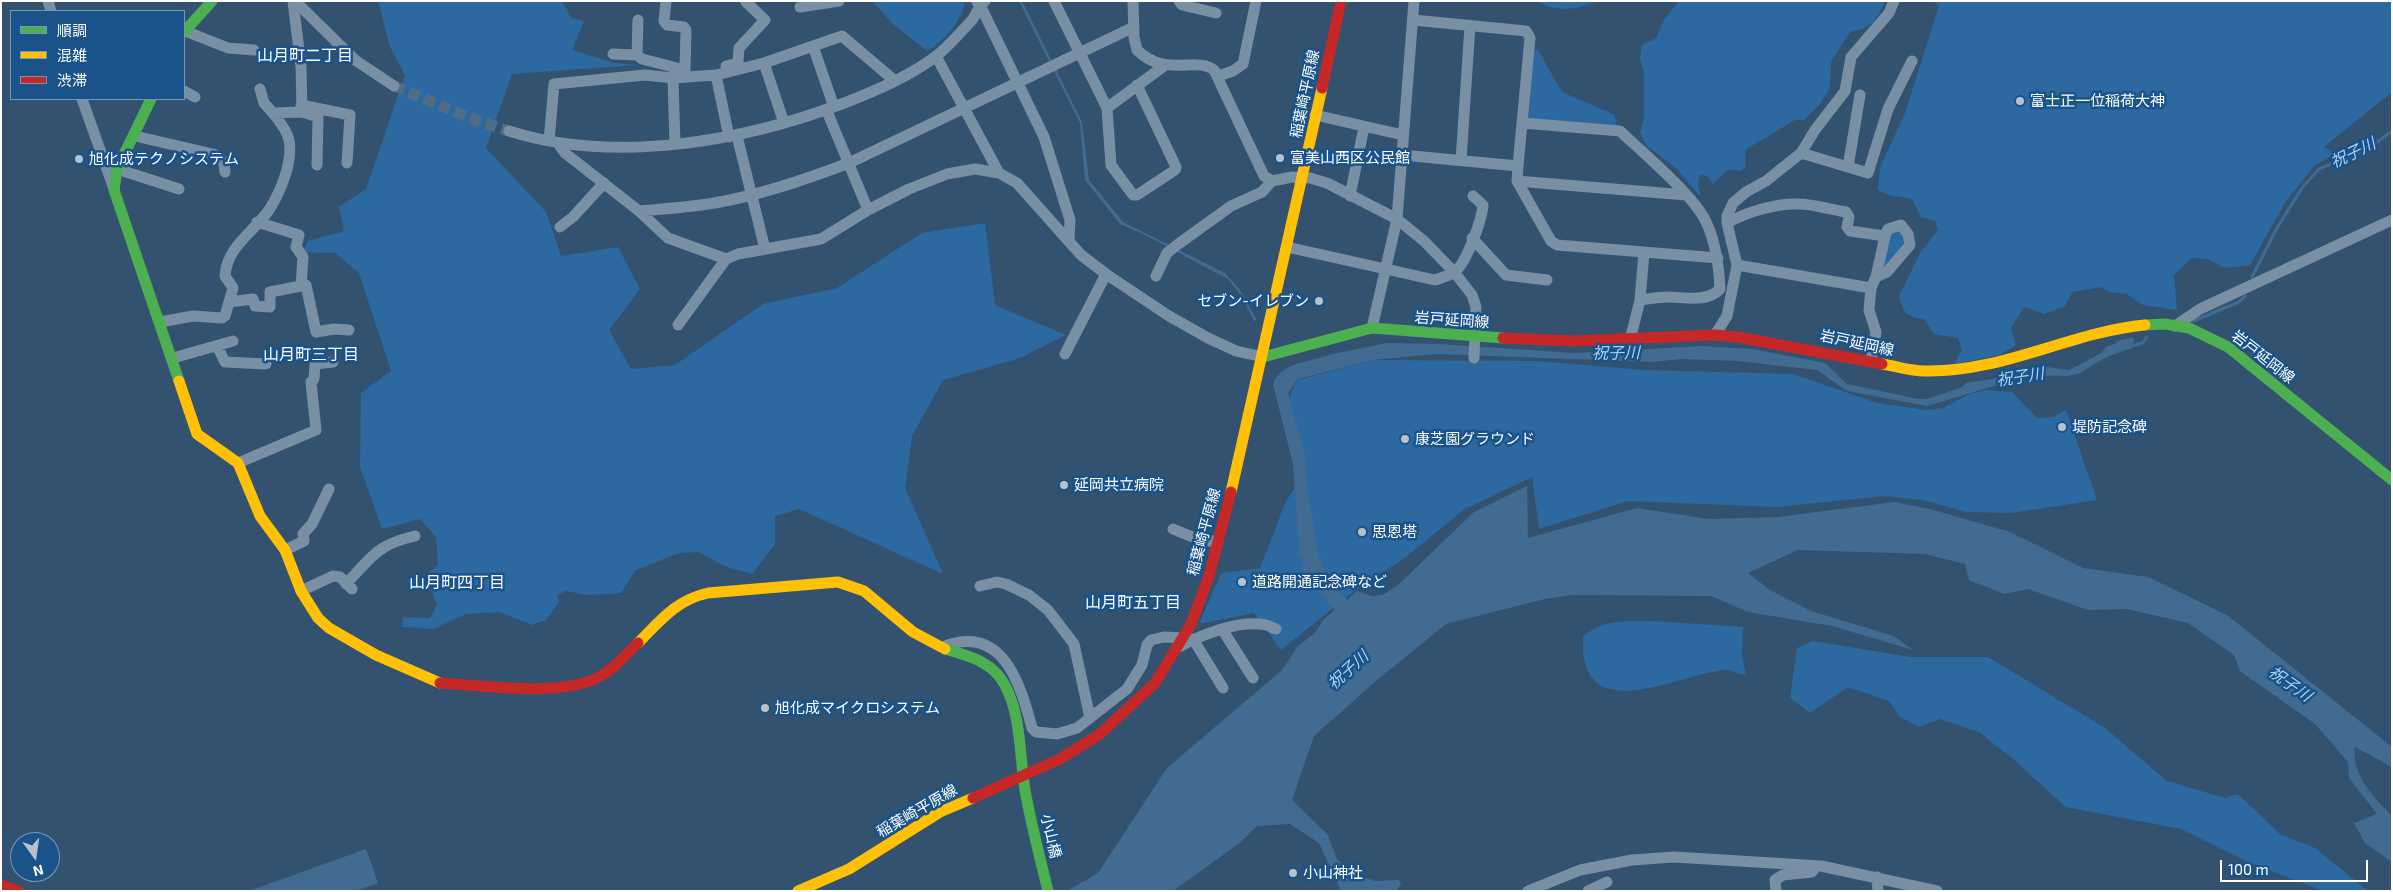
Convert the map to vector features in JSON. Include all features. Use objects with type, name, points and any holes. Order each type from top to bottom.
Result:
[{"type":"main road","points":[[185,30],[212,1]]},
{"type":"main road","name":"稲葉崎平原線","points":[[798,891],[848,869],[940,812],[1060,759],[1100,734],[1154,683],[1185,642],[1209,576],[1263,357],[1341,1]]},
{"type":"main road","points":[[151,100],[135,136],[117,169],[114,190],[173,358],[197,434],[238,464]]},
{"type":"main road","name":"岩戸延岡線","points":[[1263,357],[1372,328],[1476,337],[1573,341],[1715,335],[1759,339],[1922,371],[1966,370],[2012,360],[2144,324],[2175,326],[2197,331],[2226,346],[2392,480]]},
{"type":"main road","name":"小山橋","points":[[238,464],[260,516],[285,550],[301,591],[318,618],[329,628],[376,655],[437,683],[552,689],[574,686],[605,674],[676,606],[690,597],[708,593],[838,582],[864,591],[926,641],[968,656],[991,668],[999,677],[1008,694],[1025,787],[1048,891]]},
{"type":"main road","points":[[1,885],[18,891]]},
{"type":"street","points":[[294,1],[355,60],[394,86]]},
{"type":"street","points":[[294,1],[301,67],[301,109]]},
{"type":"street","points":[[666,1],[664,21],[667,26],[684,27],[686,30],[685,70]]},
{"type":"street","points":[[800,7],[839,1]]},
{"type":"street","points":[[1054,1],[1107,108],[1111,165],[1133,194],[1137,195],[1175,170],[1176,166],[1137,85]]},
{"type":"street","points":[[1133,1],[1137,50],[1164,66],[1210,67],[1218,76],[1262,172],[1272,181]]},
{"type":"street","points":[[1179,1],[1182,5],[1216,13]]},
{"type":"street","points":[[1218,76],[1234,70],[1242,64],[1256,1]]},
{"type":"street","points":[[1715,335],[1727,316],[1737,265],[1727,223],[1727,216],[1733,203],[1766,181],[1801,153],[1815,130],[1845,91],[1851,57],[1889,13],[1894,1]]},
{"type":"street","points":[[645,75],[648,69],[707,70],[738,63],[739,48],[765,20],[746,2]]},
{"type":"street","points":[[509,131],[553,142],[647,147],[733,137],[830,108],[895,81],[936,56],[974,18],[980,2]]},
{"type":"street","points":[[980,2],[1053,160],[1070,220],[1068,240]]},
{"type":"street","points":[[1372,328],[1397,219],[1413,2]]},
{"type":"street","points":[[637,55],[638,20]]},
{"type":"street","points":[[1413,20],[1526,31],[1530,38],[1517,181],[1551,242],[1557,245],[1718,258]]},
{"type":"street","points":[[1461,160],[1470,26]]},
{"type":"street","points":[[640,211],[698,206],[752,195],[849,163],[1134,27]]},
{"type":"street","points":[[185,31],[228,48],[254,50]]},
{"type":"street","points":[[895,81],[842,36],[764,63],[716,75],[673,78],[645,75],[554,84],[553,142],[640,211],[668,238],[726,259],[765,249],[821,239],[868,210],[909,189],[947,174],[975,169],[999,173],[1017,182],[1081,255],[1106,274],[1169,316],[1208,338],[1236,351],[1263,357]]},
{"type":"street","points":[[813,46],[830,108],[868,210]]},
{"type":"street","points":[[613,54],[637,55],[642,59],[685,70]]},
{"type":"street","points":[[936,56],[999,173]]},
{"type":"street","points":[[1801,153],[1868,173],[1885,117],[1912,61]]},
{"type":"street","points":[[764,63],[784,123]]},
{"type":"street","points":[[1107,108],[1164,66]]},
{"type":"street","points":[[716,75],[733,137],[752,195],[765,249]]},
{"type":"street","points":[[673,78],[675,144]]},
{"type":"street","points":[[160,322],[193,316],[222,318],[225,316],[233,288],[225,276],[227,262],[232,251],[268,211],[284,181],[289,153],[289,140],[284,128],[264,103],[260,89]]},
{"type":"street","points":[[185,92],[195,97]]},
{"type":"street","points":[[1848,167],[1860,95]]},
{"type":"street","points":[[82,100],[114,190]]},
{"type":"street","points":[[301,109],[318,117],[317,165]]},
{"type":"street","points":[[273,113],[301,109],[350,115],[347,163]]},
{"type":"street","points":[[1315,115],[1403,135]]},
{"type":"street","points":[[1522,123],[1620,130],[1686,196],[1707,223],[1718,258],[1720,288],[1716,294],[1691,300],[1668,297],[1640,300]]},
{"type":"street","points":[[1350,196],[1364,127]]},
{"type":"street","points":[[135,136],[217,155],[224,162],[225,172]]},
{"type":"street","points":[[1402,155],[1518,166]]},
{"type":"street","points":[[117,169],[179,189]]},
{"type":"street","points":[[1156,276],[1174,248],[1231,206],[1262,192],[1272,181],[1292,177],[1327,183],[1397,219],[1424,241],[1455,273],[1472,295],[1476,306],[1474,358]]},
{"type":"street","points":[[1517,181],[1686,196]]},
{"type":"street","points":[[560,227],[573,217],[604,183]]},
{"type":"street","points":[[1288,247],[1434,280],[1455,273],[1464,259],[1482,217],[1483,205],[1473,196]]},
{"type":"street","points":[[1727,223],[1736,218],[1778,205],[1801,204],[1846,212],[1849,216],[1848,227],[1850,231],[1884,236]]},
{"type":"street","points":[[2175,326],[2200,309],[2392,220]]},
{"type":"street","points":[[258,222],[298,236],[296,246],[303,257],[301,286]]},
{"type":"street","points":[[1871,361],[1876,332],[1869,310],[1871,288],[1876,277],[1884,236],[1888,229],[1901,225],[1908,234],[1910,245],[1887,272],[1876,277]]},
{"type":"street","points":[[1472,238],[1506,275],[1547,280]]},
{"type":"street","points":[[1630,340],[1640,300],[1644,252]]},
{"type":"street","points":[[678,325],[726,259]]},
{"type":"street","points":[[1737,265],[1871,288]]},
{"type":"street","points":[[1065,354],[1106,274]]},
{"type":"street","points":[[229,302],[253,299],[255,306],[270,307],[270,292],[306,285],[316,332],[334,329],[349,330]]},
{"type":"street","points":[[173,358],[233,341]]},
{"type":"street","points":[[216,346],[225,362],[266,364]]},
{"type":"street","points":[[238,464],[316,430],[311,382],[314,379],[314,364],[333,362]]},
{"type":"street","points":[[285,550],[304,541],[303,534],[312,524],[329,489]]},
{"type":"street","points":[[1174,529],[1202,541],[1218,541]]},
{"type":"street","points":[[301,591],[333,576],[340,577],[349,587],[381,548],[392,542],[415,536]]},
{"type":"street","points":[[980,586],[997,582],[1006,584],[1029,595],[1048,610],[1074,644],[1090,718]]},
{"type":"street","points":[[1185,642],[1222,629],[1267,624],[1276,629]]},
{"type":"street","points":[[1222,629],[1252,678]]},
{"type":"street","points":[[942,648],[955,642],[969,642],[991,648],[1010,667],[1022,690],[1032,728],[1036,732],[1057,734],[1077,728],[1127,689],[1142,665],[1147,645],[1151,640],[1164,636],[1185,642],[1223,688]]},
{"type":"street","points":[[1008,694],[1022,690]]},
{"type":"street","points":[[1528,891],[1580,870],[1650,858],[1674,857],[1816,866],[1877,877],[1937,891]]},
{"type":"street","points":[[1776,891],[1775,880],[1783,875],[1812,872],[1816,866]]},
{"type":"street","points":[[1877,877],[1878,891]]},
{"type":"street","points":[[1588,891],[1607,882]]},
{"type":"shaded area","points":[[378,1],[562,1],[571,18],[584,21],[572,50],[615,63],[636,65],[512,74],[486,148],[546,212],[561,256],[618,247],[640,289],[609,330],[631,369],[675,365],[763,304],[837,288],[922,233],[985,223],[995,305],[1066,335],[1020,358],[943,380],[912,436],[905,488],[943,574],[799,509],[775,516],[775,544],[752,574],[724,566],[699,552],[679,553],[636,570],[621,593],[587,595],[566,591],[557,595],[559,602],[546,620],[532,625],[500,612],[466,614],[433,629],[402,627],[403,617],[430,618],[437,605],[426,575],[438,565],[436,537],[420,519],[382,529],[360,467],[361,393],[391,371],[359,273],[335,253],[303,252],[308,241],[344,231],[339,207],[366,189],[405,75],[390,47]]},
{"type":"shaded area","points":[[872,1],[965,1],[961,15],[951,30],[939,43],[927,51],[894,25]]},
{"type":"shaded area","points":[[1537,1],[1599,1],[1575,8],[1560,9]]},
{"type":"shaded area","points":[[1679,1],[1885,1],[1876,18],[1868,26],[1850,32],[1831,62],[1830,88],[1820,104],[1804,120],[1795,120],[1745,150],[1746,166],[1741,171],[1729,169],[1713,184],[1708,177],[1700,174],[1698,186],[1701,197],[1676,168],[1646,145],[1640,132],[1644,118],[1644,72],[1640,59],[1642,45],[1656,38],[1664,20]]},
{"type":"shaded area","points":[[1933,1],[2392,1],[2392,92],[2324,147],[2336,154],[2315,165],[2286,201],[2250,265],[2225,268],[2207,259],[2192,258],[2174,275],[2177,310],[2143,305],[2127,294],[2109,292],[2102,287],[2072,292],[2065,306],[2045,314],[2024,307],[2011,328],[2016,345],[2000,355],[1954,364],[1962,350],[1958,338],[1934,334],[1925,320],[1907,314],[1899,296],[1920,253],[1938,230],[1935,221],[1921,217],[1912,199],[1888,195],[1878,190],[1880,168],[1905,113],[1939,6]]},
{"type":"shaded area","points":[[1538,50],[1562,92],[1615,115],[1616,125],[1527,119],[1533,51]]},
{"type":"shaded area","points":[[1899,228],[1907,244],[1883,270],[1888,233]]},
{"type":"shaded area","points":[[1372,360],[1536,361],[1643,370],[1793,374],[1877,403],[1926,410],[1944,408],[1969,394],[1986,390],[2012,392],[2037,418],[2054,417],[2066,410],[2097,500],[2011,513],[1966,512],[1923,500],[1884,496],[1778,507],[1628,501],[1539,529],[1532,477],[1465,509],[1402,560],[1362,585],[1281,650],[1254,613],[1199,624],[1221,573],[1260,568],[1286,501],[1298,483],[1290,444],[1288,416],[1292,391],[1298,380]]},
{"type":"shaded area","points":[[1624,621],[1743,627],[1742,655],[1746,676],[1724,670],[1634,690],[1613,690],[1596,682],[1586,665],[1583,637],[1607,624]]},
{"type":"shaded area","points":[[1813,641],[1910,657],[1988,657],[2105,728],[2167,781],[2225,798],[2238,794],[2280,834],[2315,848],[2368,891],[2324,891],[2246,861],[2181,829],[2066,807],[2013,759],[1979,732],[1940,719],[1919,727],[1900,717],[1889,701],[1848,687],[1810,713],[1790,698],[1797,648]]},
{"type":"water","points":[[1019,1],[1022,1],[1082,122],[1089,180],[1123,222],[1225,273],[1240,290],[1257,320],[1254,321],[1242,297],[1228,279],[1143,234],[1120,224],[1085,180],[1080,123]]},
{"type":"water","points":[[2133,337],[2134,342],[2128,349],[2105,358],[2078,374],[2066,376],[2031,375],[1927,406],[1847,391],[1817,370],[1738,361],[1682,359],[1651,362],[1438,354],[1372,360],[1298,379],[1288,393],[1305,456],[1308,494],[1318,553],[1327,578],[1347,600],[1357,591],[1372,596],[1383,595],[1399,584],[1474,512],[1527,486],[1528,538],[1637,508],[1709,519],[1778,517],[1894,502],[1930,509],[2010,532],[2083,568],[2148,577],[2227,615],[2392,747],[2392,767],[2355,747],[2355,757],[2360,776],[2365,785],[2392,816],[2392,862],[2365,843],[2354,823],[2377,814],[2349,778],[2348,762],[2315,724],[2240,671],[2234,655],[2188,623],[2127,609],[2088,610],[2028,589],[2004,594],[1969,580],[1965,564],[1925,554],[1798,550],[1748,573],[1770,590],[1811,611],[1894,636],[1913,650],[1832,626],[1748,612],[1711,596],[1573,595],[1545,599],[1446,624],[1376,681],[1314,736],[1292,800],[1328,835],[1337,859],[1353,874],[1375,881],[1399,880],[1401,884],[1396,891],[1341,891],[1319,843],[1290,824],[1257,826],[1241,842],[1173,891],[1067,891],[1098,873],[1167,768],[1282,670],[1298,646],[1315,633],[1324,619],[1335,610],[1303,572],[1303,557],[1298,558],[1299,546],[1293,464],[1273,384],[1282,371],[1293,365],[1333,354],[1387,343],[1440,344],[1574,353],[1702,346],[1752,349],[1825,363],[1847,384],[1927,399],[1962,387],[1966,383],[1998,378],[2039,366],[2069,370],[2100,354],[2107,346]]},
{"type":"water","points":[[366,849],[378,883],[355,891],[249,891]]},
{"type":"waterway","name":"祝子川","points":[[2252,277],[2277,228],[2302,188],[2319,169],[2369,148],[2392,131]]},
{"type":"waterway","name":"祝子川","points":[[2193,321],[2239,302],[2245,296]]},
{"type":"waterway","name":"祝子川","points":[[2126,348],[2142,343],[2147,337]]},
{"type":"tunnel","points":[[394,86],[470,118],[509,131]]},
{"type":"traffic: fast","points":[[185,31],[212,1]]},
{"type":"traffic: fast","points":[[151,100],[117,169],[114,190],[179,381]]},
{"type":"traffic: fast","points":[[2145,325],[2165,324],[2189,328],[2228,347],[2392,480]]},
{"type":"traffic: fast","points":[[1263,357],[1372,328],[1503,338]]},
{"type":"traffic: fast","points":[[945,649],[974,658],[987,665],[999,676],[1012,702],[1016,716],[1025,790],[1048,891]]},
{"type":"traffic: slow","points":[[1231,492],[1322,88]]},
{"type":"traffic: slow","points":[[1882,364],[1919,371],[1953,370],[1981,366],[2090,335],[2145,325]]},
{"type":"traffic: slow","points":[[179,381],[197,434],[238,463],[260,516],[285,550],[301,591],[318,618],[329,628],[376,655],[440,683]]},
{"type":"traffic: slow","points":[[638,643],[669,612],[697,596],[708,593],[838,582],[864,591],[913,632],[945,649]]},
{"type":"traffic: slow","points":[[798,891],[849,869],[940,812],[973,798]]},
{"type":"traffic: jam","points":[[1322,88],[1341,1]]},
{"type":"traffic: jam","points":[[1503,338],[1573,341],[1715,335],[1738,337],[1882,364]]},
{"type":"traffic: jam","points":[[973,798],[1060,759],[1100,734],[1155,683],[1191,624],[1209,576],[1231,492]]},
{"type":"traffic: jam","points":[[440,683],[525,689],[569,686],[588,682],[604,674],[638,643]]},
{"type":"traffic: jam","points":[[1,885],[18,891]]},
{"type":"place","name":"富士正一位稲荷大神","points":[[2020,101]]},
{"type":"place","name":"富美山西区公民館","points":[[1280,158]]},
{"type":"place","name":"旭化成テクノシステム","points":[[79,159]]},
{"type":"place","name":"セブン-イレブン","points":[[1319,301]]},
{"type":"place","name":"堤防記念碑","points":[[2062,427]]},
{"type":"place","name":"康芝園グラウンド","points":[[1405,439]]},
{"type":"place","name":"延岡共立病院","points":[[1064,485]]},
{"type":"place","name":"思恩塔","points":[[1362,532]]},
{"type":"place","name":"道路開通記念碑など","points":[[1242,582]]},
{"type":"place","name":"旭化成マイクロシステム","points":[[765,708]]},
{"type":"place","name":"小山神社","points":[[1293,873]]},
{"type":"district","name":"山月町二丁目","points":[[305,56]]},
{"type":"district","name":"山月町三丁目","points":[[311,355]]},
{"type":"district","name":"山月町四丁目","points":[[457,583]]},
{"type":"district","name":"山月町五丁目","points":[[1133,603]]}]
